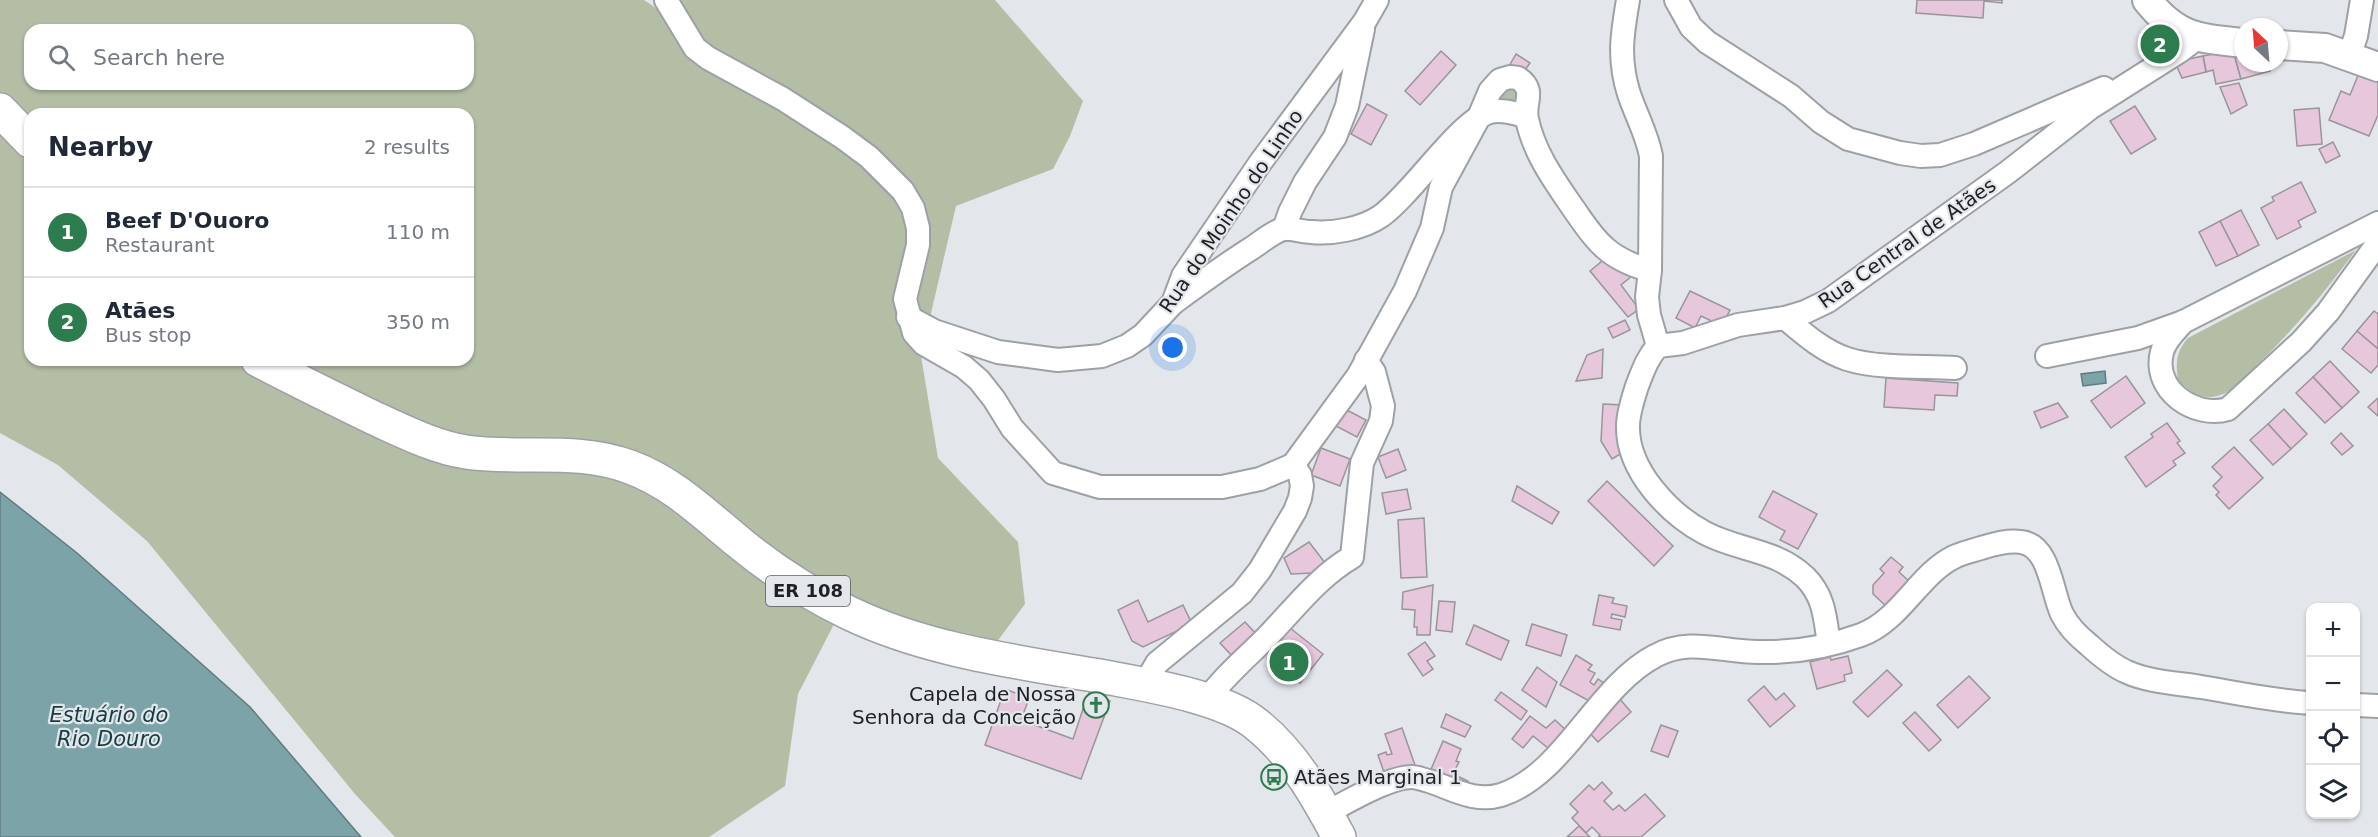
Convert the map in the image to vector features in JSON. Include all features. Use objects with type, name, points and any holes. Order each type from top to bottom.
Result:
[{"type":"main road","points":[[0,110],[24,135]]},
{"type":"main road","name":"ER 108","points":[[270,366],[388,424],[445,447],[465,452],[491,454],[566,454],[599,458],[633,468],[684,496],[784,577],[840,609],[880,627],[952,648],[1145,684],[1235,710],[1255,723],[1293,761],[1333,825]]},
{"type":"street","points":[[666,0],[695,48],[842,137],[869,157],[903,191],[913,208],[918,228],[918,245],[905,299],[914,333],[924,344],[964,367],[979,380],[1012,428],[1053,473],[1100,487],[1222,487],[1260,479],[1293,465],[1358,376],[1405,291],[1432,228],[1441,187],[1494,85],[1510,77],[1518,78],[1527,89],[1529,97],[1526,117],[1543,164],[1590,232],[1605,248],[1617,256],[1650,270]]},
{"type":"street","name":"Rua do Moinho do Linho","points":[[908,316],[934,331],[998,352],[1028,358],[1070,360],[1102,356],[1127,346],[1143,335],[1173,303],[1183,276],[1260,163],[1365,21],[1377,0]]},
{"type":"street","points":[[1628,0],[1620,46],[1629,93],[1648,140],[1651,156],[1650,270],[1647,297],[1649,315],[1658,346],[1646,364],[1629,413],[1630,445],[1639,467],[1669,506],[1686,521],[1717,539],[1764,552],[1804,577],[1821,598],[1825,608],[1829,644]]},
{"type":"street","points":[[1676,0],[1691,27],[1707,42],[1791,96],[1821,122],[1848,139],[1900,153],[1921,156],[1940,155],[1974,144],[2072,100],[2140,75],[2181,51],[2197,38]]},
{"type":"street","points":[[2147,0],[2161,18],[2175,28],[2197,38],[2234,42]]},
{"type":"street","points":[[2349,56],[2356,36],[2362,0]]},
{"type":"street","points":[[1284,229],[1305,183],[1335,137],[1347,106],[1365,21]]},
{"type":"street","points":[[2288,46],[2325,48],[2378,67]]},
{"type":"street","name":"Rua Central de Atães","points":[[1658,346],[1683,344],[1738,325],[1785,318],[1828,301],[2008,172],[2090,108],[2140,75]]},
{"type":"street","points":[[1173,303],[1264,240],[1284,229],[1315,233],[1334,232],[1357,227],[1380,217],[1479,117],[1493,111],[1526,117]]},
{"type":"street","points":[[2047,356],[2138,338],[2183,322],[2378,223]]},
{"type":"street","points":[[2183,322],[2170,336],[2162,352],[2161,367],[2167,383],[2186,405],[2215,413],[2228,409],[2301,342],[2335,304],[2378,243]]},
{"type":"street","points":[[1785,318],[1824,348],[1848,359],[1872,363],[1955,368]]},
{"type":"street","points":[[1206,701],[1220,681],[1268,636],[1320,579],[1352,557],[1362,463],[1381,421],[1383,406],[1374,372],[1366,360]]},
{"type":"street","points":[[1145,684],[1157,663],[1242,593],[1260,570],[1295,511],[1300,498],[1302,486],[1300,475],[1293,465]]},
{"type":"street","points":[[1333,825],[1396,780],[1413,776],[1479,799],[1515,790],[1534,778],[1614,689],[1641,664],[1657,655],[1677,647],[1695,645],[1763,652],[1796,651],[1864,634],[1878,627],[1941,566],[1954,557],[1992,544],[2009,541],[2025,542],[2033,547],[2047,566],[2062,615],[2073,630],[2110,662],[2126,672],[2178,683],[2306,703]]},
{"type":"street","points":[[2360,705],[2378,706]]},
{"type":"green space","points":[[0,0],[644,0],[656,8],[682,0],[995,0],[1083,101],[1070,136],[1053,169],[956,206],[921,356],[938,458],[1018,542],[1025,604],[996,643],[989,660],[849,595],[798,694],[785,786],[709,837],[395,837],[355,794],[147,541],[58,465],[0,433]]},
{"type":"green space","points":[[1516,83],[1522,103],[1499,104],[1497,91]]},
{"type":"green space","points":[[2356,250],[2320,297],[2232,389],[2217,396],[2205,397],[2190,391],[2178,379],[2178,357],[2181,347],[2188,338]]},
{"type":"water","points":[[2105,371],[2106,383],[2083,386],[2081,374]]},
{"type":"water","name":"Estuário do Rio Douro","points":[[0,492],[77,553],[250,707],[361,837],[0,837]]},
{"type":"building","points":[[1917,0],[2002,0],[2002,3],[1984,1],[1983,18],[1916,13]]},
{"type":"building","points":[[2233,50],[2234,72],[2239,72],[2241,79],[2216,84],[2213,70],[2206,72],[2203,56]]},
{"type":"building","points":[[1441,51],[1456,65],[1420,105],[1405,91]]},
{"type":"building","points":[[1516,54],[1530,63],[1521,76],[1508,68]]},
{"type":"building","points":[[2203,56],[2206,72],[2182,78],[2175,62]]},
{"type":"building","points":[[2361,68],[2378,75],[2378,115],[2369,136],[2329,120],[2341,91],[2350,95]]},
{"type":"building","points":[[2239,72],[2266,72],[2241,79]]},
{"type":"building","points":[[2239,83],[2247,105],[2231,114],[2220,87]]},
{"type":"building","points":[[1367,104],[1387,115],[1371,145],[1351,134]]},
{"type":"building","points":[[2135,106],[2156,139],[2131,154],[2110,121]]},
{"type":"building","points":[[2319,108],[2322,144],[2297,146],[2294,110]]},
{"type":"building","points":[[2333,142],[2340,156],[2326,163],[2319,149]]},
{"type":"building","points":[[2301,182],[2316,212],[2298,221],[2301,227],[2277,239],[2261,208],[2274,201],[2272,197]]},
{"type":"building","points":[[2241,210],[2259,245],[2238,256],[2220,221]]},
{"type":"building","points":[[2220,221],[2238,256],[2216,266],[2199,232]]},
{"type":"building","points":[[1607,257],[1637,272],[1621,285],[1639,309],[1628,317],[1590,271]]},
{"type":"building","points":[[1690,291],[1730,310],[1722,326],[1701,316],[1695,328],[1676,318]]},
{"type":"building","points":[[2374,311],[2378,314],[2378,349],[2357,331]]},
{"type":"building","points":[[1625,320],[1630,330],[1613,338],[1608,328]]},
{"type":"building","points":[[2357,331],[2378,349],[2378,365],[2371,373],[2342,349]]},
{"type":"building","points":[[1603,349],[1602,378],[1576,381],[1587,355]]},
{"type":"building","points":[[2330,361],[2359,392],[2342,408],[2313,377]]},
{"type":"building","points":[[2126,376],[2145,403],[2111,428],[2091,401]]},
{"type":"building","points":[[2313,377],[2342,408],[2325,423],[2296,393]]},
{"type":"building","points":[[1886,378],[1958,383],[1957,396],[1935,395],[1934,410],[1884,407]]},
{"type":"building","points":[[2378,398],[2378,416],[2368,407]]},
{"type":"building","points":[[2058,403],[2068,417],[2041,428],[2034,412]]},
{"type":"building","points":[[1603,404],[1623,405],[1627,450],[1612,459],[1601,441]]},
{"type":"building","points":[[1343,408],[1366,420],[1357,437],[1334,425]]},
{"type":"building","points":[[2284,409],[2307,434],[2291,449],[2268,424]]},
{"type":"building","points":[[2167,423],[2180,441],[2177,443],[2185,453],[2173,461],[2176,465],[2146,487],[2125,457],[2153,437],[2151,434]]},
{"type":"building","points":[[2268,424],[2291,449],[2273,465],[2250,440]]},
{"type":"building","points":[[2341,433],[2353,446],[2342,455],[2331,443]]},
{"type":"building","points":[[2234,447],[2263,478],[2229,509],[2216,495],[2219,492],[2213,486],[2222,477],[2212,467]]},
{"type":"building","points":[[1321,448],[1350,459],[1340,486],[1311,475]]},
{"type":"building","points":[[1398,449],[1406,470],[1386,478],[1378,457]]},
{"type":"building","points":[[1607,481],[1673,546],[1654,566],[1588,501]]},
{"type":"building","points":[[1517,486],[1559,512],[1552,524],[1512,501]]},
{"type":"building","points":[[1407,489],[1411,509],[1386,514],[1382,493]]},
{"type":"building","points":[[1773,491],[1817,514],[1798,549],[1780,540],[1785,531],[1759,517]]},
{"type":"building","points":[[1424,518],[1427,577],[1401,578],[1398,520]]},
{"type":"building","points":[[1309,542],[1326,564],[1313,573],[1291,574],[1284,558]]},
{"type":"building","points":[[1891,557],[1903,567],[1899,572],[1910,582],[1887,607],[1873,594],[1873,585],[1884,573],[1880,569]]},
{"type":"building","points":[[1433,585],[1430,635],[1417,635],[1417,627],[1414,627],[1415,610],[1402,609],[1403,592]]},
{"type":"building","points":[[1599,595],[1614,598],[1612,603],[1627,606],[1625,617],[1612,614],[1611,618],[1622,620],[1620,630],[1593,625]]},
{"type":"building","points":[[1138,600],[1148,622],[1183,605],[1192,624],[1143,647],[1132,641],[1118,610]]},
{"type":"building","points":[[1439,601],[1455,602],[1452,632],[1436,630]]},
{"type":"building","points":[[1245,622],[1259,637],[1235,659],[1220,643]]},
{"type":"building","points":[[1532,624],[1567,635],[1561,656],[1526,645]]},
{"type":"building","points":[[1474,625],[1509,641],[1501,660],[1466,644]]},
{"type":"building","points":[[1290,628],[1323,654],[1300,683],[1267,658]]},
{"type":"building","points":[[1425,642],[1435,656],[1427,661],[1433,669],[1423,676],[1408,654]]},
{"type":"building","points":[[1576,655],[1592,665],[1588,670],[1595,673],[1590,682],[1594,685],[1598,679],[1604,683],[1591,702],[1560,685]]},
{"type":"building","points":[[1848,656],[1852,673],[1844,675],[1845,681],[1817,689],[1810,662],[1830,657],[1831,660]]},
{"type":"building","points":[[1537,667],[1557,682],[1546,707],[1522,690]]},
{"type":"building","points":[[1887,670],[1902,685],[1868,717],[1853,702]]},
{"type":"building","points":[[1969,676],[1990,698],[1958,728],[1937,705]]},
{"type":"building","points":[[1764,686],[1776,700],[1784,693],[1795,706],[1770,727],[1748,700]]},
{"type":"building","points":[[1005,689],[1026,697],[1027,704],[1021,720],[1073,739],[1083,709],[1104,717],[1081,779],[985,745]]},
{"type":"building","points":[[1501,692],[1527,711],[1521,720],[1495,700]]},
{"type":"building","name":"Capela de Nossa Senhora da Conceição","points":[[1089,693],[1110,701],[1104,717],[1083,709]]},
{"type":"building","points":[[1619,698],[1631,712],[1598,742],[1585,728]]},
{"type":"building","points":[[1915,712],[1941,740],[1929,751],[1903,723]]},
{"type":"building","points":[[1446,714],[1471,726],[1465,737],[1441,727]]},
{"type":"building","points":[[1530,716],[1546,728],[1555,720],[1567,731],[1548,748],[1533,736],[1523,748],[1512,739]]},
{"type":"building","points":[[1661,725],[1678,731],[1668,757],[1651,751]]},
{"type":"building","points":[[1402,728],[1416,768],[1386,778],[1378,755],[1386,752],[1387,755],[1392,754],[1385,734]]},
{"type":"building","points":[[1443,741],[1461,749],[1456,761],[1459,762],[1453,774],[1468,781],[1465,788],[1429,774]]},
{"type":"building","points":[[1602,782],[1612,793],[1604,801],[1613,810],[1619,805],[1625,811],[1645,794],[1665,816],[1641,837],[1598,837],[1600,835],[1592,827],[1586,833],[1572,818],[1578,812],[1570,804],[1589,785],[1594,790]]},
{"type":"building","points":[[1579,826],[1590,837],[1567,837]]},
{"type":"place","name":"Atães","points":[[2160,44]]},
{"type":"place","name":"Beef D'Ouoro","points":[[1289,662]]},
{"type":"place","name":"Capela de Nossa Senhora da Conceição","points":[[1096,705]]},
{"type":"place","name":"Atães Marginal 1","points":[[1274,777]]}]
